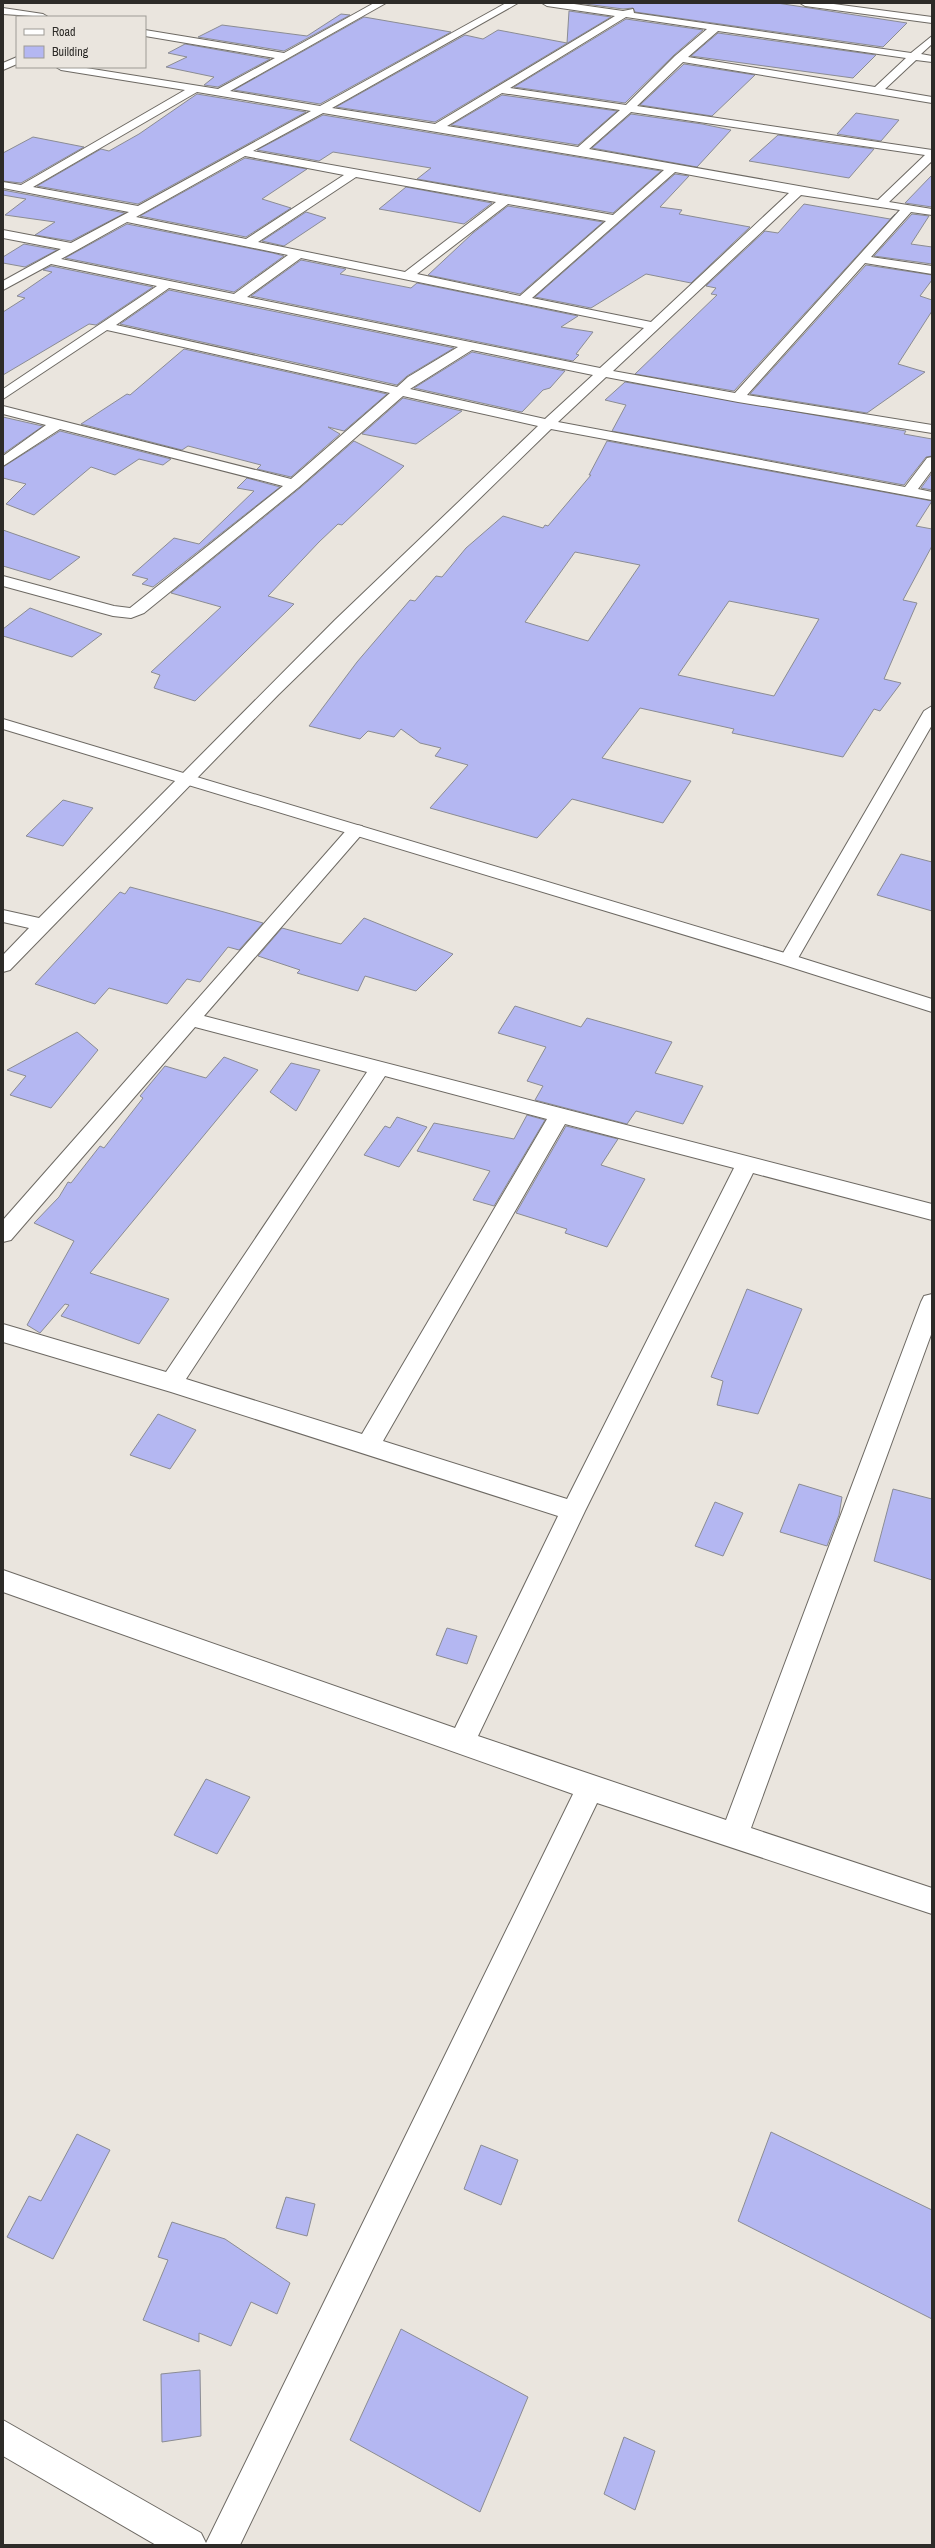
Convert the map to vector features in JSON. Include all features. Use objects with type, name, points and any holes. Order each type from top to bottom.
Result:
[{"type":"street","points":[[3,11],[19,3]]},
{"type":"street","points":[[221,92],[381,3]]},
{"type":"street","points":[[3,286],[241,152],[512,3]]},
{"type":"street","points":[[547,3],[932,59]]},
{"type":"street","points":[[805,3],[932,20]]},
{"type":"street","points":[[436,128],[638,7]]},
{"type":"street","points":[[3,11],[36,16]]},
{"type":"street","points":[[580,151],[611,126],[627,108],[679,58],[716,27]]},
{"type":"street","points":[[146,33],[284,56]]},
{"type":"street","points":[[877,91],[912,56],[932,39]]},
{"type":"street","points":[[3,58],[16,60]]},
{"type":"street","points":[[679,58],[932,100]]},
{"type":"street","points":[[3,67],[16,60]]},
{"type":"street","points":[[67,68],[323,108],[580,151],[798,191],[932,212]]},
{"type":"street","points":[[22,189],[196,88]]},
{"type":"street","points":[[499,89],[932,154]]},
{"type":"street","points":[[241,152],[353,174],[615,220]]},
{"type":"street","points":[[880,204],[932,154]]},
{"type":"street","points":[[523,300],[673,168]]},
{"type":"street","points":[[248,243],[353,174]]},
{"type":"street","points":[[3,185],[139,210]]},
{"type":"street","points":[[3,966],[184,779],[548,424],[798,191]]},
{"type":"street","points":[[406,276],[506,200]]},
{"type":"street","points":[[738,398],[908,208]]},
{"type":"street","points":[[125,218],[654,326]]},
{"type":"street","points":[[3,234],[71,247]]},
{"type":"street","points":[[238,298],[298,254]]},
{"type":"street","points":[[862,259],[932,270]]},
{"type":"street","points":[[48,260],[604,373],[738,398],[932,429]]},
{"type":"street","points":[[3,395],[169,284]]},
{"type":"street","points":[[105,326],[548,424],[932,496]]},
{"type":"street","points":[[3,581],[113,611],[131,613],[139,610],[294,484],[413,380],[471,345]]},
{"type":"street","points":[[3,410],[294,484]]},
{"type":"street","points":[[3,462],[57,424]]},
{"type":"street","points":[[908,492],[932,461]]},
{"type":"street","points":[[788,960],[932,711]]},
{"type":"street","points":[[3,724],[788,960],[932,1006]]},
{"type":"street","points":[[3,1234],[356,830]]},
{"type":"street","points":[[3,916],[43,924]]},
{"type":"street","points":[[191,1018],[932,1212]]},
{"type":"street","points":[[171,1383],[380,1068]]},
{"type":"street","points":[[368,1445],[560,1115]]},
{"type":"street","points":[[461,1743],[573,1511],[746,1163]]},
{"type":"street","points":[[734,1836],[932,1302]]},
{"type":"street","points":[[3,1333],[171,1383],[573,1511]]},
{"type":"street","points":[[3,1581],[590,1788],[932,1901]]},
{"type":"street","points":[[222,2545],[590,1788]]},
{"type":"street","points":[[3,2437],[189,2545]]},
{"type":"building","points":[[578,3],[777,3],[907,23],[883,47],[635,12],[633,8],[623,9]]},
{"type":"building","points":[[569,11],[611,17],[435,122],[336,107],[465,35],[483,39],[498,30],[567,43]]},
{"type":"building","points":[[341,14],[350,15],[284,51],[198,37],[222,25],[307,36]]},
{"type":"building","points":[[364,17],[451,32],[320,104],[234,90]]},
{"type":"building","points":[[626,19],[703,30],[674,55],[625,103],[514,87]]},
{"type":"building","points":[[718,33],[876,55],[853,78],[691,56]]},
{"type":"building","points":[[185,44],[270,59],[218,87],[204,85],[214,77],[166,67],[187,57],[168,53]]},
{"type":"building","points":[[684,64],[755,75],[712,116],[640,105]]},
{"type":"building","points":[[197,94],[306,112],[138,204],[37,186],[101,149],[109,151],[139,134]]},
{"type":"building","points":[[502,95],[617,111],[578,145],[451,125]]},
{"type":"building","points":[[856,113],[899,120],[881,141],[837,134]]},
{"type":"building","points":[[631,114],[702,124],[731,130],[697,167],[592,148]]},
{"type":"building","points":[[323,115],[661,171],[613,213],[417,179],[431,168],[333,152],[319,161],[257,150]]},
{"type":"building","points":[[778,135],[874,149],[849,178],[749,161]]},
{"type":"building","points":[[33,137],[84,147],[21,183],[3,181],[3,153]]},
{"type":"building","points":[[245,158],[307,169],[262,199],[291,208],[246,237],[140,216]]},
{"type":"building","points":[[675,174],[689,176],[660,207],[682,210],[679,214],[750,227],[691,283],[646,274],[591,308],[535,297]]},
{"type":"building","points":[[932,175],[932,207],[905,203]]},
{"type":"building","points":[[406,187],[492,203],[464,224],[379,209]]},
{"type":"building","points":[[3,190],[125,213],[71,241],[35,235],[55,222],[5,215],[26,199],[3,195]]},
{"type":"building","points":[[804,204],[890,219],[895,214],[734,391],[635,374],[717,295],[711,294],[716,288],[706,286],[765,231],[778,233]]},
{"type":"building","points":[[508,206],[603,222],[520,294],[428,275],[473,233]]},
{"type":"building","points":[[306,212],[326,218],[284,246],[262,241]]},
{"type":"building","points":[[912,214],[929,216],[911,244],[932,247],[932,264],[874,256]]},
{"type":"building","points":[[127,224],[284,256],[234,292],[65,258]]},
{"type":"building","points":[[24,244],[57,250],[25,267],[3,263],[3,257]]},
{"type":"building","points":[[301,260],[346,269],[340,274],[411,288],[417,283],[578,316],[561,327],[593,332],[576,354],[579,355],[573,361],[251,296]]},
{"type":"building","points":[[866,265],[932,275],[932,280],[920,296],[932,300],[932,311],[898,364],[925,372],[867,413],[750,394]]},
{"type":"building","points":[[51,266],[153,287],[96,325],[89,324],[3,375],[3,312],[25,298],[17,296],[52,272],[43,270]]},
{"type":"building","points":[[169,290],[454,348],[407,376],[397,385],[120,324]]},
{"type":"building","points":[[184,349],[387,394],[344,431],[328,427],[340,434],[291,477],[257,469],[261,465],[188,446],[182,450],[81,424],[127,394],[130,395]]},
{"type":"building","points":[[472,352],[565,371],[550,388],[543,390],[522,412],[414,388]]},
{"type":"building","points":[[625,382],[906,431],[904,434],[932,439],[932,456],[926,457],[904,485],[612,431],[626,405],[605,400]]},
{"type":"building","points":[[403,398],[462,411],[416,444],[362,434]]},
{"type":"building","points":[[3,417],[38,425],[43,426],[3,454]]},
{"type":"building","points":[[60,431],[171,459],[163,465],[139,459],[115,475],[91,467],[34,515],[6,504],[26,484],[3,478],[3,467]]},
{"type":"building","points":[[354,441],[404,466],[342,525],[338,524],[319,542],[268,596],[294,604],[195,701],[154,688],[160,675],[151,672],[221,607],[171,593],[300,488]]},
{"type":"building","points":[[607,441],[932,501],[916,526],[932,529],[932,546],[903,600],[917,603],[884,679],[901,683],[880,711],[874,709],[843,757],[732,733],[734,729],[640,708],[602,758],[691,781],[663,823],[572,799],[537,838],[430,808],[468,765],[435,756],[441,748],[420,743],[401,729],[394,737],[368,731],[360,739],[309,726],[357,662],[410,600],[415,601],[436,576],[442,577],[466,548],[503,516],[543,528],[545,525],[548,526],[591,475],[589,475]],"holes":[[[575,552],[640,565],[588,641],[525,622]],[[729,601],[819,619],[774,696],[678,675]]]},
{"type":"building","points":[[932,473],[932,490],[921,488]]},
{"type":"building","points":[[247,478],[280,487],[153,587],[142,584],[148,579],[132,575],[174,538],[199,544],[254,491],[237,488]]},
{"type":"building","points":[[3,530],[80,557],[50,580],[3,566]]},
{"type":"building","points":[[30,608],[102,634],[72,657],[3,636],[3,629]]},
{"type":"building","points":[[63,800],[93,808],[63,846],[26,836]]},
{"type":"building","points":[[901,854],[932,862],[932,911],[877,895]]},
{"type":"building","points":[[130,887],[263,923],[239,950],[228,947],[200,982],[187,979],[167,1004],[109,988],[95,1004],[35,984],[120,892],[125,894]]},
{"type":"building","points":[[364,918],[453,954],[416,991],[365,976],[358,991],[297,973],[300,970],[258,956],[282,928],[341,944]]},
{"type":"building","points":[[515,1006],[581,1027],[587,1018],[672,1042],[655,1073],[703,1086],[683,1124],[636,1111],[627,1124],[535,1100],[543,1086],[527,1081],[546,1047],[498,1033]]},
{"type":"building","points":[[77,1032],[98,1050],[51,1108],[10,1095],[26,1076],[7,1070]]},
{"type":"building","points":[[224,1057],[258,1070],[90,1273],[169,1299],[139,1344],[61,1316],[69,1305],[65,1304],[40,1333],[27,1325],[74,1241],[34,1223],[59,1197],[68,1182],[71,1183],[100,1146],[104,1148],[143,1098],[140,1096],[165,1066],[206,1078]]},
{"type":"building","points":[[291,1063],[320,1070],[296,1111],[270,1092]]},
{"type":"building","points":[[527,1115],[545,1120],[494,1206],[473,1200],[490,1171],[417,1151],[434,1123],[514,1139]]},
{"type":"building","points":[[397,1117],[427,1127],[399,1167],[364,1155],[385,1126],[390,1128]]},
{"type":"building","points":[[566,1126],[618,1139],[601,1165],[645,1179],[607,1247],[565,1233],[567,1229],[516,1213]]},
{"type":"building","points":[[747,1289],[802,1309],[758,1414],[717,1405],[723,1381],[711,1377]]},
{"type":"building","points":[[158,1414],[196,1430],[170,1469],[130,1455]]},
{"type":"building","points":[[799,1484],[842,1497],[839,1515],[827,1546],[780,1532]]},
{"type":"building","points":[[893,1489],[932,1499],[932,1580],[874,1561]]},
{"type":"building","points":[[715,1502],[743,1513],[723,1556],[695,1546]]},
{"type":"building","points":[[447,1628],[477,1636],[467,1664],[436,1655]]},
{"type":"building","points":[[206,1779],[250,1797],[217,1854],[174,1835]]},
{"type":"building","points":[[771,2132],[932,2210],[932,2319],[738,2221]]},
{"type":"building","points":[[77,2134],[110,2150],[53,2259],[7,2237],[29,2196],[41,2201]]},
{"type":"building","points":[[481,2145],[518,2160],[501,2205],[464,2189]]},
{"type":"building","points":[[286,2197],[315,2204],[307,2236],[276,2228]]},
{"type":"building","points":[[172,2222],[225,2239],[290,2283],[277,2314],[251,2302],[231,2346],[199,2333],[199,2342],[143,2320],[168,2260],[158,2257]]},
{"type":"building","points":[[401,2329],[528,2397],[480,2512],[350,2440]]},
{"type":"building","points":[[200,2370],[201,2436],[162,2442],[161,2374]]},
{"type":"building","points":[[624,2437],[655,2451],[635,2510],[604,2494]]}]
